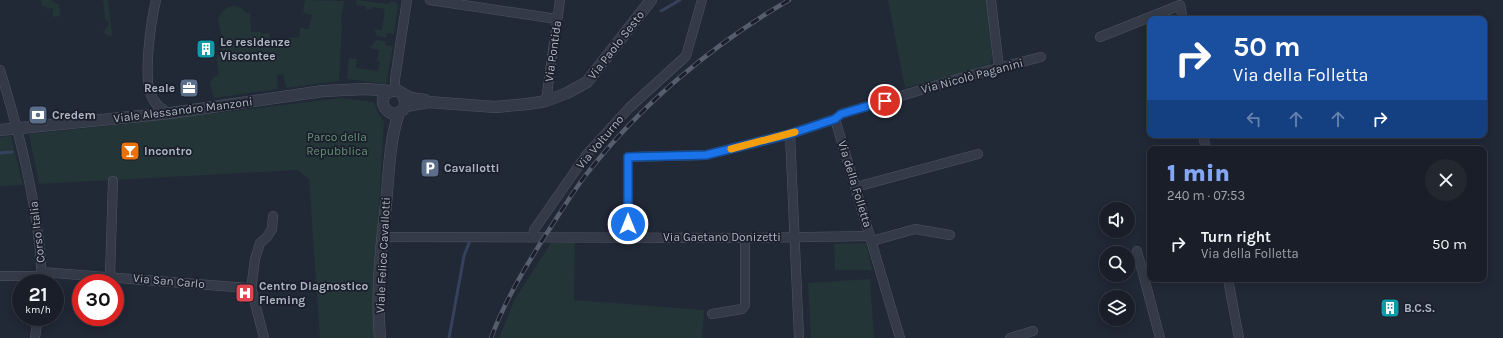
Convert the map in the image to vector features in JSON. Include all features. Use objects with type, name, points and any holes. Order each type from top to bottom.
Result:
[{"type":"street","points":[[156,0],[147,73],[150,94],[153,100],[157,106],[164,111],[171,113]]},
{"type":"street","points":[[366,89],[393,114],[402,110],[406,100],[397,92],[395,79],[407,0]]},
{"type":"street","points":[[430,0],[558,18]]},
{"type":"street","name":"Via Pontida","points":[[546,101],[560,0]]},
{"type":"street","name":"Via Paolo Sesto","points":[[397,92],[411,98],[495,107],[546,101],[567,93],[587,82],[651,0]]},
{"type":"street","name":"Via Volturno","points":[[533,237],[534,230],[587,154],[629,108],[683,60],[702,0]]},
{"type":"street","points":[[991,0],[998,68]]},
{"type":"street","points":[[1153,16],[1180,5],[1182,16]]},
{"type":"street","points":[[1100,38],[1147,19]]},
{"type":"street","name":"Via Nicolò Paganini","points":[[835,119],[841,114],[964,77],[1041,57]]},
{"type":"street","name":"Corso Italia","points":[[0,70],[19,133],[30,181],[39,234],[41,274]]},
{"type":"street","name":"Viale Alessandro Manzoni","points":[[0,130],[19,133],[324,91],[366,89],[397,92]]},
{"type":"street","points":[[385,108],[384,97],[397,92]]},
{"type":"street","name":"Via Paolo Sesto","points":[[402,110],[428,102],[438,102]]},
{"type":"street","name":"Viale Felice Cavallotti","points":[[385,108],[389,138],[389,172]]},
{"type":"street","name":"Viale Felice Cavallotti","points":[[380,338],[378,296],[382,237],[395,128],[402,110]]},
{"type":"street","points":[[628,237],[628,157],[706,155],[790,134],[835,119]]},
{"type":"street","name":"Via della Folletta","points":[[835,119],[900,338]]},
{"type":"street","points":[[790,134],[800,338]]},
{"type":"street","points":[[856,187],[978,154]]},
{"type":"street","points":[[110,274],[113,181]]},
{"type":"street","points":[[264,338],[250,289],[255,259],[260,243],[267,237],[272,229],[273,216]]},
{"type":"street","name":"Via Gaetano Donizetti","points":[[382,237],[794,237],[871,239],[915,229],[950,235]]},
{"type":"street","points":[[712,314],[742,309],[745,305],[744,238]]},
{"type":"street","points":[[1137,251],[1160,338]]},
{"type":"street","name":"Via San Carlo","points":[[0,276],[12,276]]},
{"type":"street","name":"Via San Carlo","points":[[124,277],[250,289]]},
{"type":"street","points":[[1229,282],[1239,338]]},
{"type":"street","points":[[35,338],[37,326]]},
{"type":"street","points":[[1010,338],[1033,331]]},
{"type":"green space","points":[[41,0],[51,0],[56,4],[59,4],[60,16],[53,17],[53,8],[47,9],[47,6],[42,7]]},
{"type":"green space","points":[[103,0],[108,0],[112,34],[110,37],[103,32],[109,24],[105,19]]},
{"type":"green space","points":[[305,0],[344,1],[341,20],[339,81],[286,88],[283,74],[277,75],[278,89],[214,98],[210,83],[213,78],[219,74],[217,60],[223,40],[218,20],[220,15],[230,7],[238,7],[246,13],[250,13],[251,32],[261,32],[261,34],[269,33],[270,40],[299,37],[300,28],[309,29],[312,15],[303,13]]},
{"type":"green space","points":[[357,0],[389,4],[391,1],[396,2],[398,5],[394,34],[387,33],[386,38],[377,36],[374,29],[382,30],[385,9],[372,7],[371,10],[366,9],[365,6],[356,5]]},
{"type":"green space","points":[[888,0],[988,0],[992,56],[990,66],[905,88]]},
{"type":"green space","points":[[376,40],[385,41],[385,45],[393,46],[386,84],[347,79],[349,58],[357,59],[356,68],[378,71],[380,62],[377,61],[379,50],[370,48]]},
{"type":"green space","name":"Parco della Repubblica","points":[[341,98],[374,102],[378,113],[384,121],[375,279],[377,338],[320,338],[309,179],[298,170],[39,184],[29,134],[127,124]]},
{"type":"green space","points":[[11,136],[23,185],[0,186],[0,137]]},
{"type":"green space","points":[[575,242],[574,300],[704,310],[702,338],[499,338],[515,299],[551,243]]},
{"type":"green space","points":[[866,243],[872,270],[835,270],[834,244]]},
{"type":"green space","points":[[870,279],[874,338],[811,338],[808,283]]},
{"type":"waterway","points":[[661,11],[680,0]]},
{"type":"waterway","points":[[0,153],[12,152]]},
{"type":"waterway","points":[[449,338],[464,256],[469,243]]},
{"type":"railway","points":[[491,338],[521,275],[579,184],[606,150],[653,101],[679,78],[732,36],[789,0]]},
{"type":"slow traffic","points":[[731,149],[795,132]]},
{"type":"place","name":"Le residenze Viscontee","points":[[206,49]]},
{"type":"place","name":"Reale","points":[[189,88]]},
{"type":"place","name":"Credem","points":[[38,115]]},
{"type":"place","name":"Incontro","points":[[130,151]]},
{"type":"place","name":"Cavallotti","points":[[430,168]]},
{"type":"place","name":"Centro Diagnostico Fleming","points":[[245,293]]},
{"type":"place","name":"B.C.S.","points":[[1390,308]]},
{"type":"route","points":[[628,224],[628,157],[706,155],[790,134],[835,119],[841,114],[885,101]]}]
